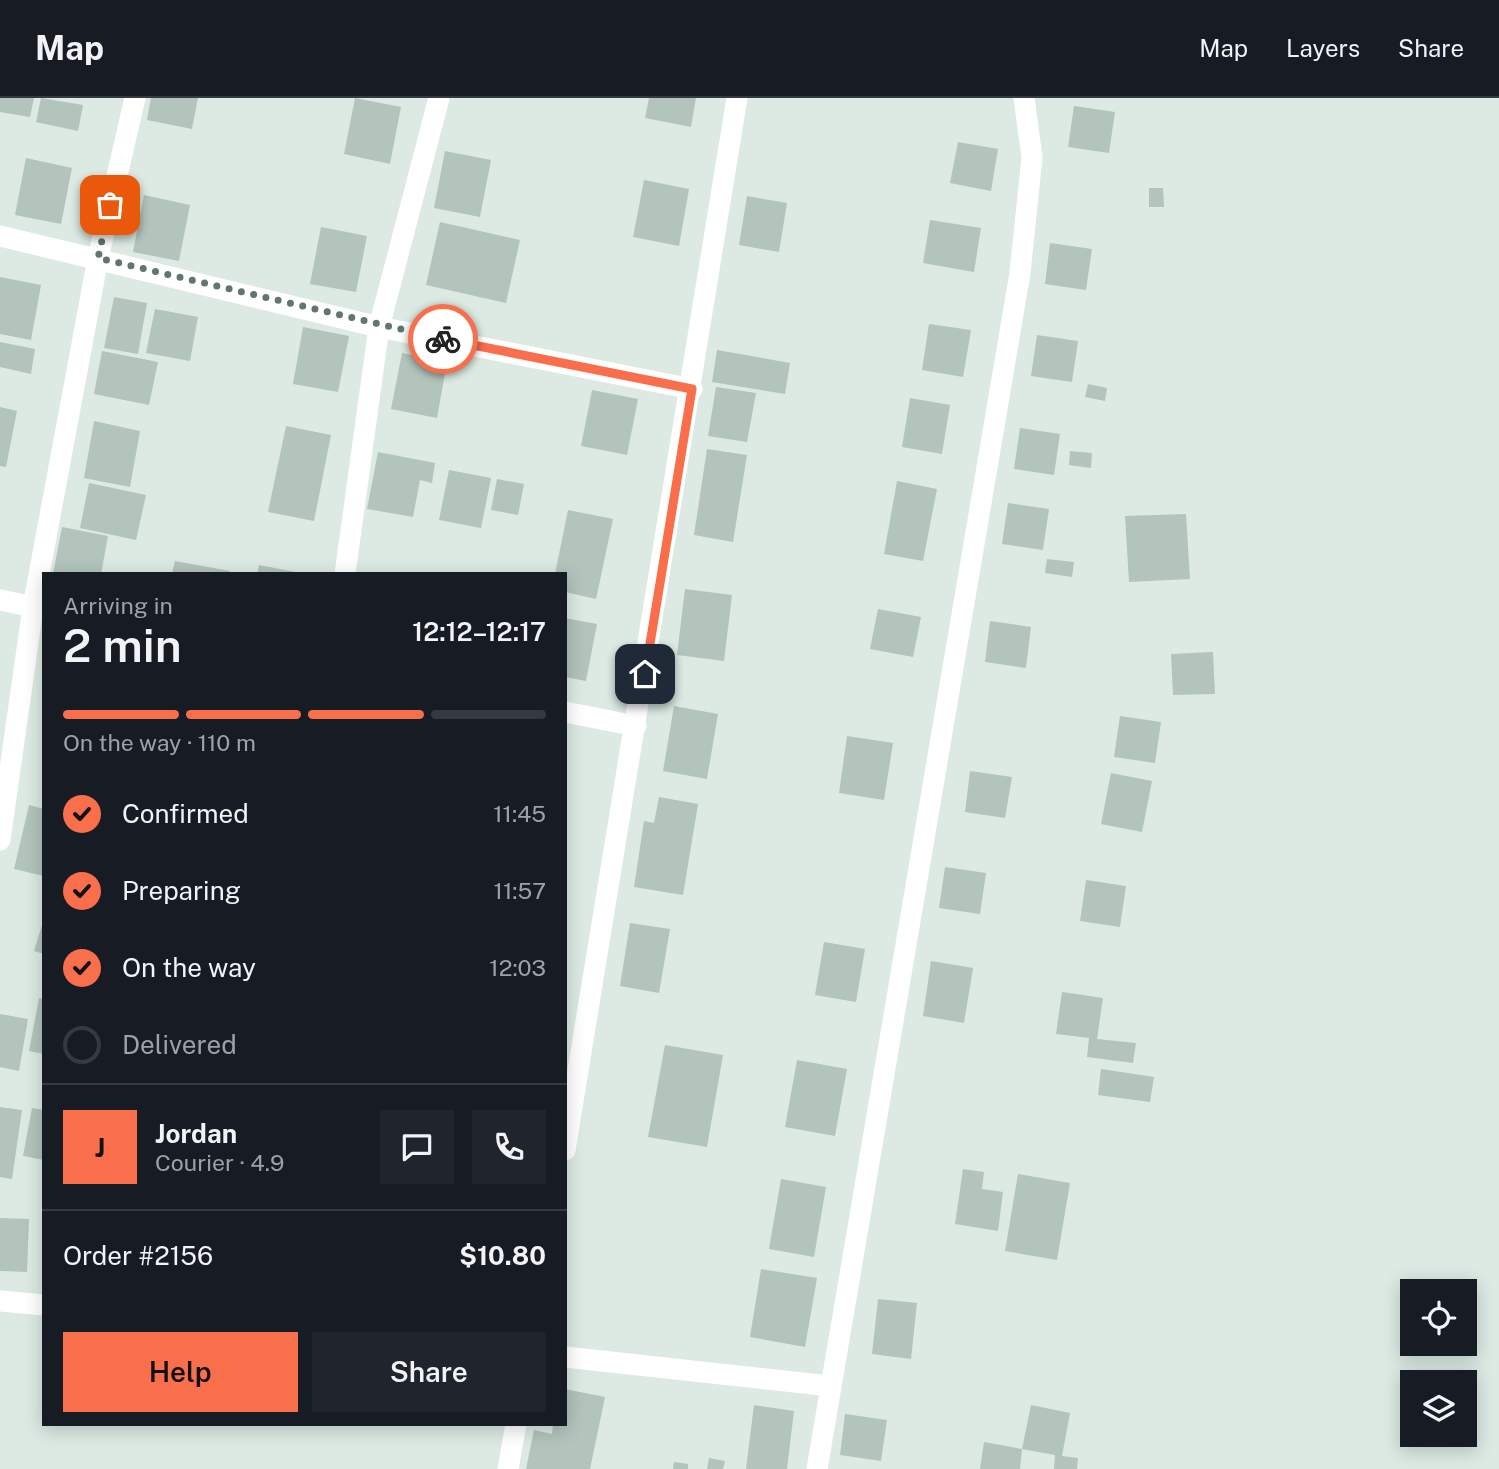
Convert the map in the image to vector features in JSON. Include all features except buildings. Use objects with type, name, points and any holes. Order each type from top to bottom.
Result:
[{"type":"street","points":[[44,572],[98,258],[135,98]]},
{"type":"street","points":[[345,572],[379,327],[439,98]]},
{"type":"street","points":[[567,1138],[692,389],[737,98]]},
{"type":"street","points":[[817,1469],[1020,273],[1032,157],[1024,98]]},
{"type":"street","points":[[0,236],[379,327],[692,389]]},
{"type":"street","points":[[0,839],[42,585]]},
{"type":"street","points":[[0,600],[38,608]]},
{"type":"street","points":[[567,712],[636,726]]},
{"type":"street","points":[[0,1301],[42,1305]]},
{"type":"street","points":[[567,1357],[830,1386]]},
{"type":"street","points":[[508,1469],[516,1426]]},
{"type":"way so far","points":[[110,205],[98,258],[379,327],[443,339]]},
{"type":"route","points":[[443,339],[692,389],[645,674]]}]
